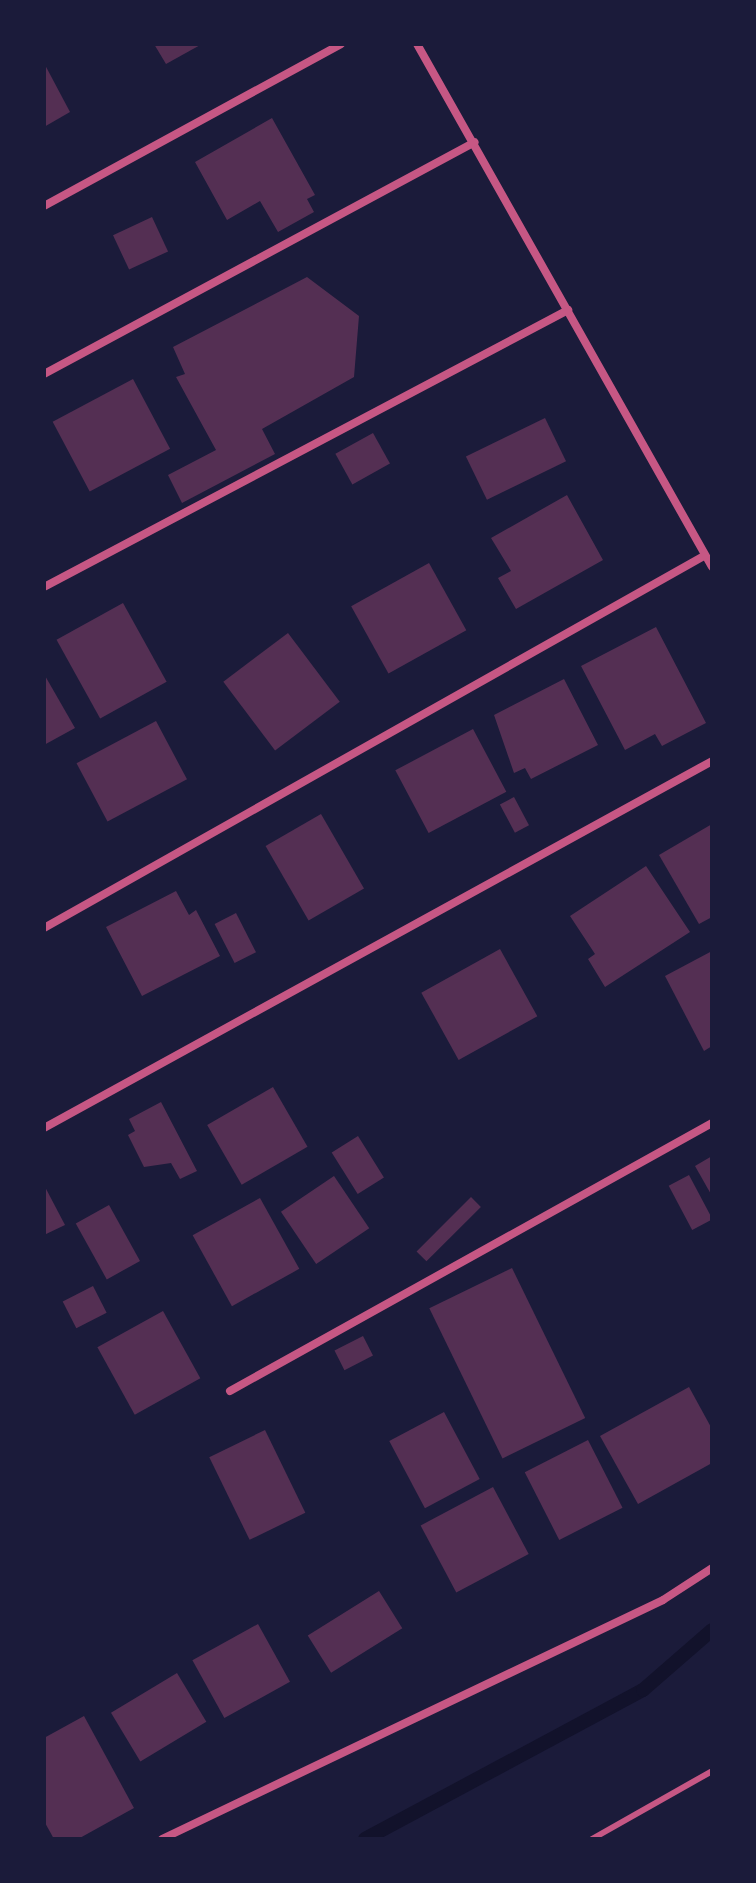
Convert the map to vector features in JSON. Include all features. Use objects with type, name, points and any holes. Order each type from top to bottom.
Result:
[{"type":"street","points":[[44,206],[341,44]]},
{"type":"street","points":[[417,44],[712,567]]},
{"type":"street","points":[[44,374],[474,142]]},
{"type":"street","points":[[44,587],[568,310]]},
{"type":"street","points":[[44,928],[704,556]]},
{"type":"street","points":[[44,1128],[712,761]]},
{"type":"street","points":[[230,1391],[712,1123]]},
{"type":"street","points":[[162,1839],[663,1600],[712,1568]]},
{"type":"lane","points":[[592,1839],[712,1771]]},
{"type":"building","points":[[154,44],[202,44],[166,64]]},
{"type":"building","points":[[44,63],[70,112],[44,127]]},
{"type":"building","points":[[272,118],[315,195],[307,199],[314,212],[278,232],[260,201],[227,220],[195,162]]},
{"type":"building","points":[[152,217],[168,251],[129,270],[113,235]]},
{"type":"building","points":[[307,277],[359,316],[354,377],[262,429],[275,454],[182,503],[168,475],[216,450],[176,377],[185,374],[173,347]]},
{"type":"building","points":[[133,379],[170,449],[90,491],[53,422]]},
{"type":"building","points":[[545,418],[566,461],[487,500],[466,457]]},
{"type":"building","points":[[373,433],[390,464],[352,484],[335,454]]},
{"type":"building","points":[[567,495],[603,560],[516,609],[498,578],[511,571],[491,538]]},
{"type":"building","points":[[429,563],[466,630],[388,673],[351,606]]},
{"type":"building","points":[[123,603],[167,682],[100,719],[57,640]]},
{"type":"building","points":[[656,627],[706,723],[662,746],[655,734],[625,750],[581,666]]},
{"type":"building","points":[[288,633],[340,702],[275,750],[223,682]]},
{"type":"building","points":[[44,674],[75,728],[44,745]]},
{"type":"building","points":[[564,679],[598,745],[531,779],[525,768],[514,773],[494,715]]},
{"type":"building","points":[[156,721],[187,779],[108,822],[77,763]]},
{"type":"building","points":[[473,729],[506,792],[429,833],[395,770]]},
{"type":"building","points":[[514,797],[529,825],[515,833],[500,805]]},
{"type":"building","points":[[321,814],[364,888],[309,920],[266,846]]},
{"type":"building","points":[[712,824],[712,917],[699,924],[659,855]]},
{"type":"building","points":[[646,866],[690,932],[605,987],[588,959],[595,954],[570,916]]},
{"type":"building","points":[[176,891],[189,915],[196,910],[220,956],[142,996],[106,927]]},
{"type":"building","points":[[236,913],[256,952],[235,963],[215,924]]},
{"type":"building","points":[[500,949],[537,1016],[459,1060],[421,993]]},
{"type":"building","points":[[712,951],[712,1046],[704,1051],[665,976]]},
{"type":"building","points":[[273,1087],[307,1147],[242,1185],[207,1125]]},
{"type":"building","points":[[161,1102],[197,1171],[180,1179],[171,1163],[144,1167],[128,1135],[135,1131],[129,1119]]},
{"type":"building","points":[[358,1136],[384,1178],[358,1194],[332,1152]]},
{"type":"building","points":[[712,1156],[712,1196],[695,1166]]},
{"type":"building","points":[[689,1175],[712,1218],[692,1230],[669,1186]]},
{"type":"building","points":[[334,1176],[369,1228],[316,1264],[281,1212]]},
{"type":"building","points":[[44,1185],[65,1225],[44,1235]]},
{"type":"building","points":[[471,1197],[481,1207],[426,1261],[417,1251]]},
{"type":"building","points":[[260,1198],[299,1269],[232,1306],[193,1235]]},
{"type":"building","points":[[109,1205],[140,1261],[107,1279],[76,1223]]},
{"type":"building","points":[[512,1268],[585,1418],[503,1458],[429,1308]]},
{"type":"building","points":[[93,1286],[107,1313],[76,1328],[63,1301]]},
{"type":"building","points":[[163,1311],[200,1378],[135,1415],[97,1347]]},
{"type":"building","points":[[363,1336],[373,1356],[344,1370],[334,1351]]},
{"type":"building","points":[[689,1387],[712,1429],[712,1463],[638,1504],[600,1436]]},
{"type":"building","points":[[444,1412],[480,1479],[425,1508],[389,1441]]},
{"type":"building","points":[[265,1430],[305,1513],[250,1540],[209,1457]]},
{"type":"building","points":[[588,1440],[623,1508],[559,1540],[525,1472]]},
{"type":"building","points":[[493,1487],[529,1554],[456,1593],[421,1525]]},
{"type":"building","points":[[379,1591],[402,1628],[331,1673],[308,1636]]},
{"type":"building","points":[[258,1624],[290,1682],[224,1718],[192,1660]]},
{"type":"building","points":[[177,1673],[206,1722],[140,1762],[111,1713]]},
{"type":"building","points":[[84,1716],[134,1808],[78,1839],[54,1839],[44,1821],[44,1738]]},
{"type":"waterway","points":[[365,1839],[643,1690],[712,1630]]}]
